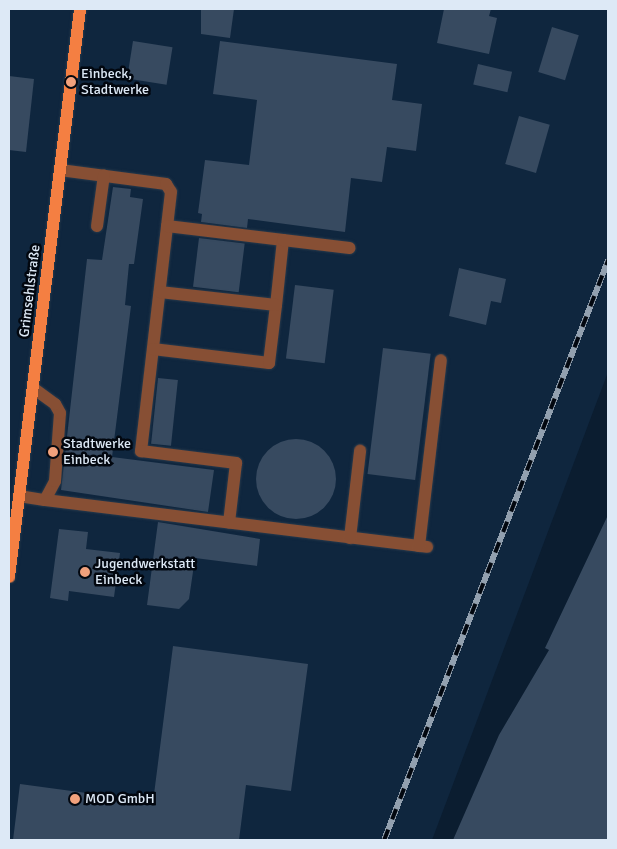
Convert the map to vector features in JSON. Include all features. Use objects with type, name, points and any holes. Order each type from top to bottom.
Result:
[{"type":"main road","name":"Grimsehlstraße","points":[[9,577],[80,9]]},
{"type":"lane","points":[[60,170],[166,184],[171,192],[141,451],[236,463],[229,523]]},
{"type":"lane","points":[[97,226],[104,175]]},
{"type":"lane","points":[[168,226],[350,248]]},
{"type":"lane","points":[[153,349],[269,363],[284,240]]},
{"type":"lane","points":[[160,292],[276,305]]},
{"type":"lane","points":[[19,496],[423,547],[441,360]]},
{"type":"lane","points":[[32,388],[55,404],[62,423],[55,481],[44,500]]},
{"type":"lane","points":[[350,538],[360,451]]},
{"type":"shaded area","points":[[9,9],[608,9],[608,372],[432,840],[9,840]]},
{"type":"building","points":[[201,9],[234,9],[230,38],[201,34]]},
{"type":"building","points":[[444,9],[491,9],[489,16],[497,18],[489,54],[437,43]]},
{"type":"building","points":[[552,27],[579,35],[565,80],[538,72]]},
{"type":"building","points":[[133,41],[173,47],[167,85],[127,79]]},
{"type":"building","points":[[220,41],[397,64],[392,100],[422,104],[416,151],[387,147],[382,182],[351,178],[345,232],[248,219],[247,228],[201,222],[202,214],[198,213],[205,160],[249,165],[257,100],[213,94]]},
{"type":"building","points":[[478,64],[512,72],[507,92],[473,84]]},
{"type":"building","points":[[9,76],[34,79],[26,152],[9,150]]},
{"type":"building","points":[[519,116],[550,125],[536,173],[505,164]]},
{"type":"building","points":[[113,187],[131,189],[130,197],[143,199],[134,264],[129,264],[125,305],[131,306],[112,457],[214,470],[208,512],[61,490],[87,259],[102,260]]},
{"type":"building","points":[[199,238],[245,244],[239,292],[193,287]]},
{"type":"building","points":[[459,268],[506,279],[501,303],[491,301],[486,325],[449,316]]},
{"type":"building","points":[[295,285],[334,290],[325,363],[286,358]]},
{"type":"building","points":[[383,348],[431,354],[415,480],[368,474]]},
{"type":"building","points":[[158,378],[178,380],[171,446],[151,444]]},
{"type":"building","points":[[296,439],[311,442],[324,451],[333,464],[336,479],[333,494],[324,507],[311,516],[296,519],[281,516],[268,507],[259,494],[256,479],[259,464],[268,451],[281,442]]},
{"type":"building","points":[[608,515],[608,840],[453,840],[499,735],[549,650],[545,648]]},
{"type":"building","points":[[158,522],[260,539],[257,566],[195,558],[189,599],[179,609],[147,605]]},
{"type":"building","name":"Jugendwerkstatt Einbeck","points":[[59,529],[88,532],[86,549],[120,553],[114,597],[69,591],[68,601],[50,598]]},
{"type":"building","points":[[173,646],[308,664],[291,791],[246,785],[239,840],[13,840],[20,784],[153,802]]},
{"type":"railway","points":[[384,840],[608,260]]},
{"type":"place","name":"Einbeck, Stadtwerke","points":[[71,82]]},
{"type":"place","name":"Stadtwerke Einbeck","points":[[53,452]]},
{"type":"place","name":"Jugendwerkstatt Einbeck","points":[[85,572]]},
{"type":"place","name":"MOD GmbH","points":[[75,799]]}]
